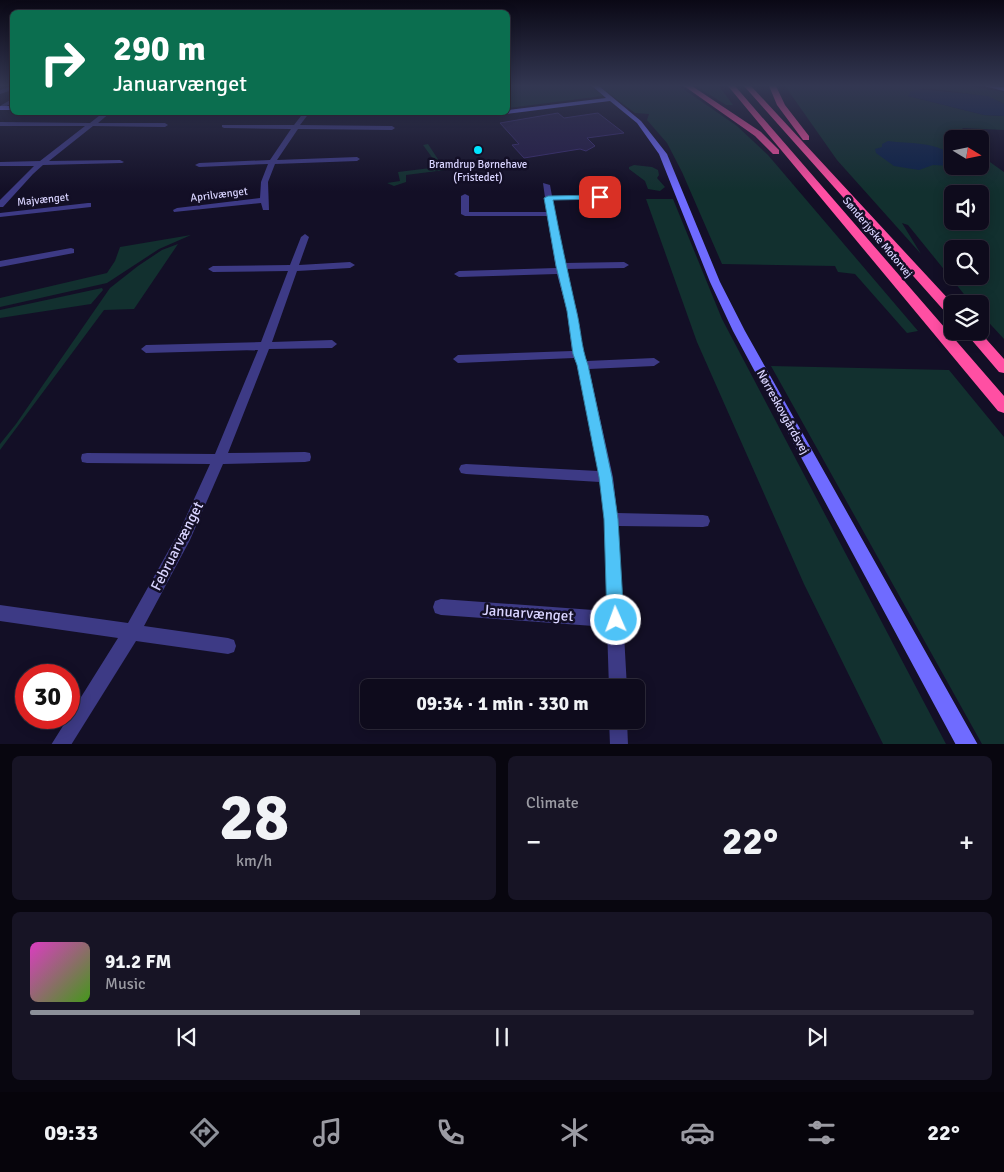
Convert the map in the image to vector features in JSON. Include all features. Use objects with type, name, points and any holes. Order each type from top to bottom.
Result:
[{"type":"highway","points":[[738,121],[758,134],[779,155],[863,254],[910,296]]},
{"type":"highway","name":"Sønderjyske Motorvej","points":[[761,121],[1004,407]]},
{"type":"highway","name":"Sønderjyske Motorvej","points":[[778,121],[944,302]]},
{"type":"highway","points":[[793,121],[856,196],[881,233]]},
{"type":"highway","points":[[979,340],[1004,368]]},
{"type":"street","name":"Majvænget","points":[[0,205],[40,164],[95,121]]},
{"type":"street","name":"Aprilvænget","points":[[177,210],[265,204],[271,163],[281,145],[301,121]]},
{"type":"street","name":"Nørreskovgårdsvej","points":[[638,121],[663,154],[715,282],[743,338],[968,744]]},
{"type":"street","points":[[0,124],[92,123],[165,125]]},
{"type":"street","points":[[224,126],[392,128]]},
{"type":"street","points":[[199,165],[357,159]]},
{"type":"street","points":[[0,164],[120,162]]},
{"type":"street","points":[[600,197],[547,192],[561,268],[572,311],[580,360],[606,477],[611,519],[618,679]]},
{"type":"street","points":[[465,196],[465,214],[551,214]]},
{"type":"street","name":"Majvænget","points":[[0,215],[88,205]]},
{"type":"street","name":"Februarvænget","points":[[60,744],[132,632],[185,534],[219,459],[265,346],[306,237]]},
{"type":"street","points":[[0,264],[71,251]]},
{"type":"street","points":[[213,269],[350,265]]},
{"type":"street","points":[[459,274],[624,265]]},
{"type":"street","points":[[146,349],[332,344]]},
{"type":"street","points":[[458,359],[654,362]]},
{"type":"street","points":[[87,458],[219,459],[305,457]]},
{"type":"street","points":[[466,469],[606,477]]},
{"type":"street","points":[[611,519],[703,521]]},
{"type":"street","name":"Januarvænget","points":[[441,607],[616,620]]},
{"type":"street","points":[[0,613],[228,646]]},
{"type":"street","points":[[618,729],[619,744]]},
{"type":"green space","points":[[648,121],[729,121],[737,126],[768,155],[918,331],[907,333],[855,274],[838,272],[835,266],[722,264],[682,172],[667,143]]},
{"type":"green space","points":[[809,121],[1004,121],[1004,130],[962,128],[964,130],[944,130],[944,175],[989,175],[989,161],[1004,172],[1004,339],[989,323],[989,295],[965,295],[957,285],[989,285],[989,240],[944,240],[944,269],[908,225],[902,223],[921,254],[837,160]]},
{"type":"green space","points":[[428,144],[445,170],[406,175],[406,182],[394,186],[387,183],[400,181],[398,172],[439,167],[423,145]]},
{"type":"green space","points":[[634,165],[652,167],[658,170],[659,175],[657,178],[665,187],[660,191],[648,189],[645,181],[629,169],[629,167]]},
{"type":"green space","points":[[646,199],[673,199],[722,319],[946,744],[883,744],[804,584],[697,342]]},
{"type":"green space","points":[[191,235],[159,249],[107,283],[0,307],[0,298],[107,273],[115,261],[120,247]]},
{"type":"green space","points":[[178,244],[134,309],[104,310],[0,450],[0,444],[16,424],[110,288],[162,250]]},
{"type":"green space","points":[[102,288],[103,290],[91,304],[0,318],[0,310]]},
{"type":"green space","points":[[771,366],[949,370],[1004,437],[1004,744],[982,744]]},
{"type":"water","points":[[888,141],[937,147],[944,150],[944,166],[933,165],[919,170],[894,166],[876,153],[875,149],[882,147],[882,144]]},
{"type":"building","points":[[513,121],[608,121],[624,133],[587,138],[595,146],[586,151],[580,149],[524,158],[512,145],[519,144],[500,123]]},
{"type":"place","name":"Bramdrup Børnehave (Fristedet)","points":[[478,150]]},
{"type":"route","points":[[600,197],[548,198],[560,266],[572,311],[578,354],[583,365],[606,477],[611,519],[616,620]]}]
